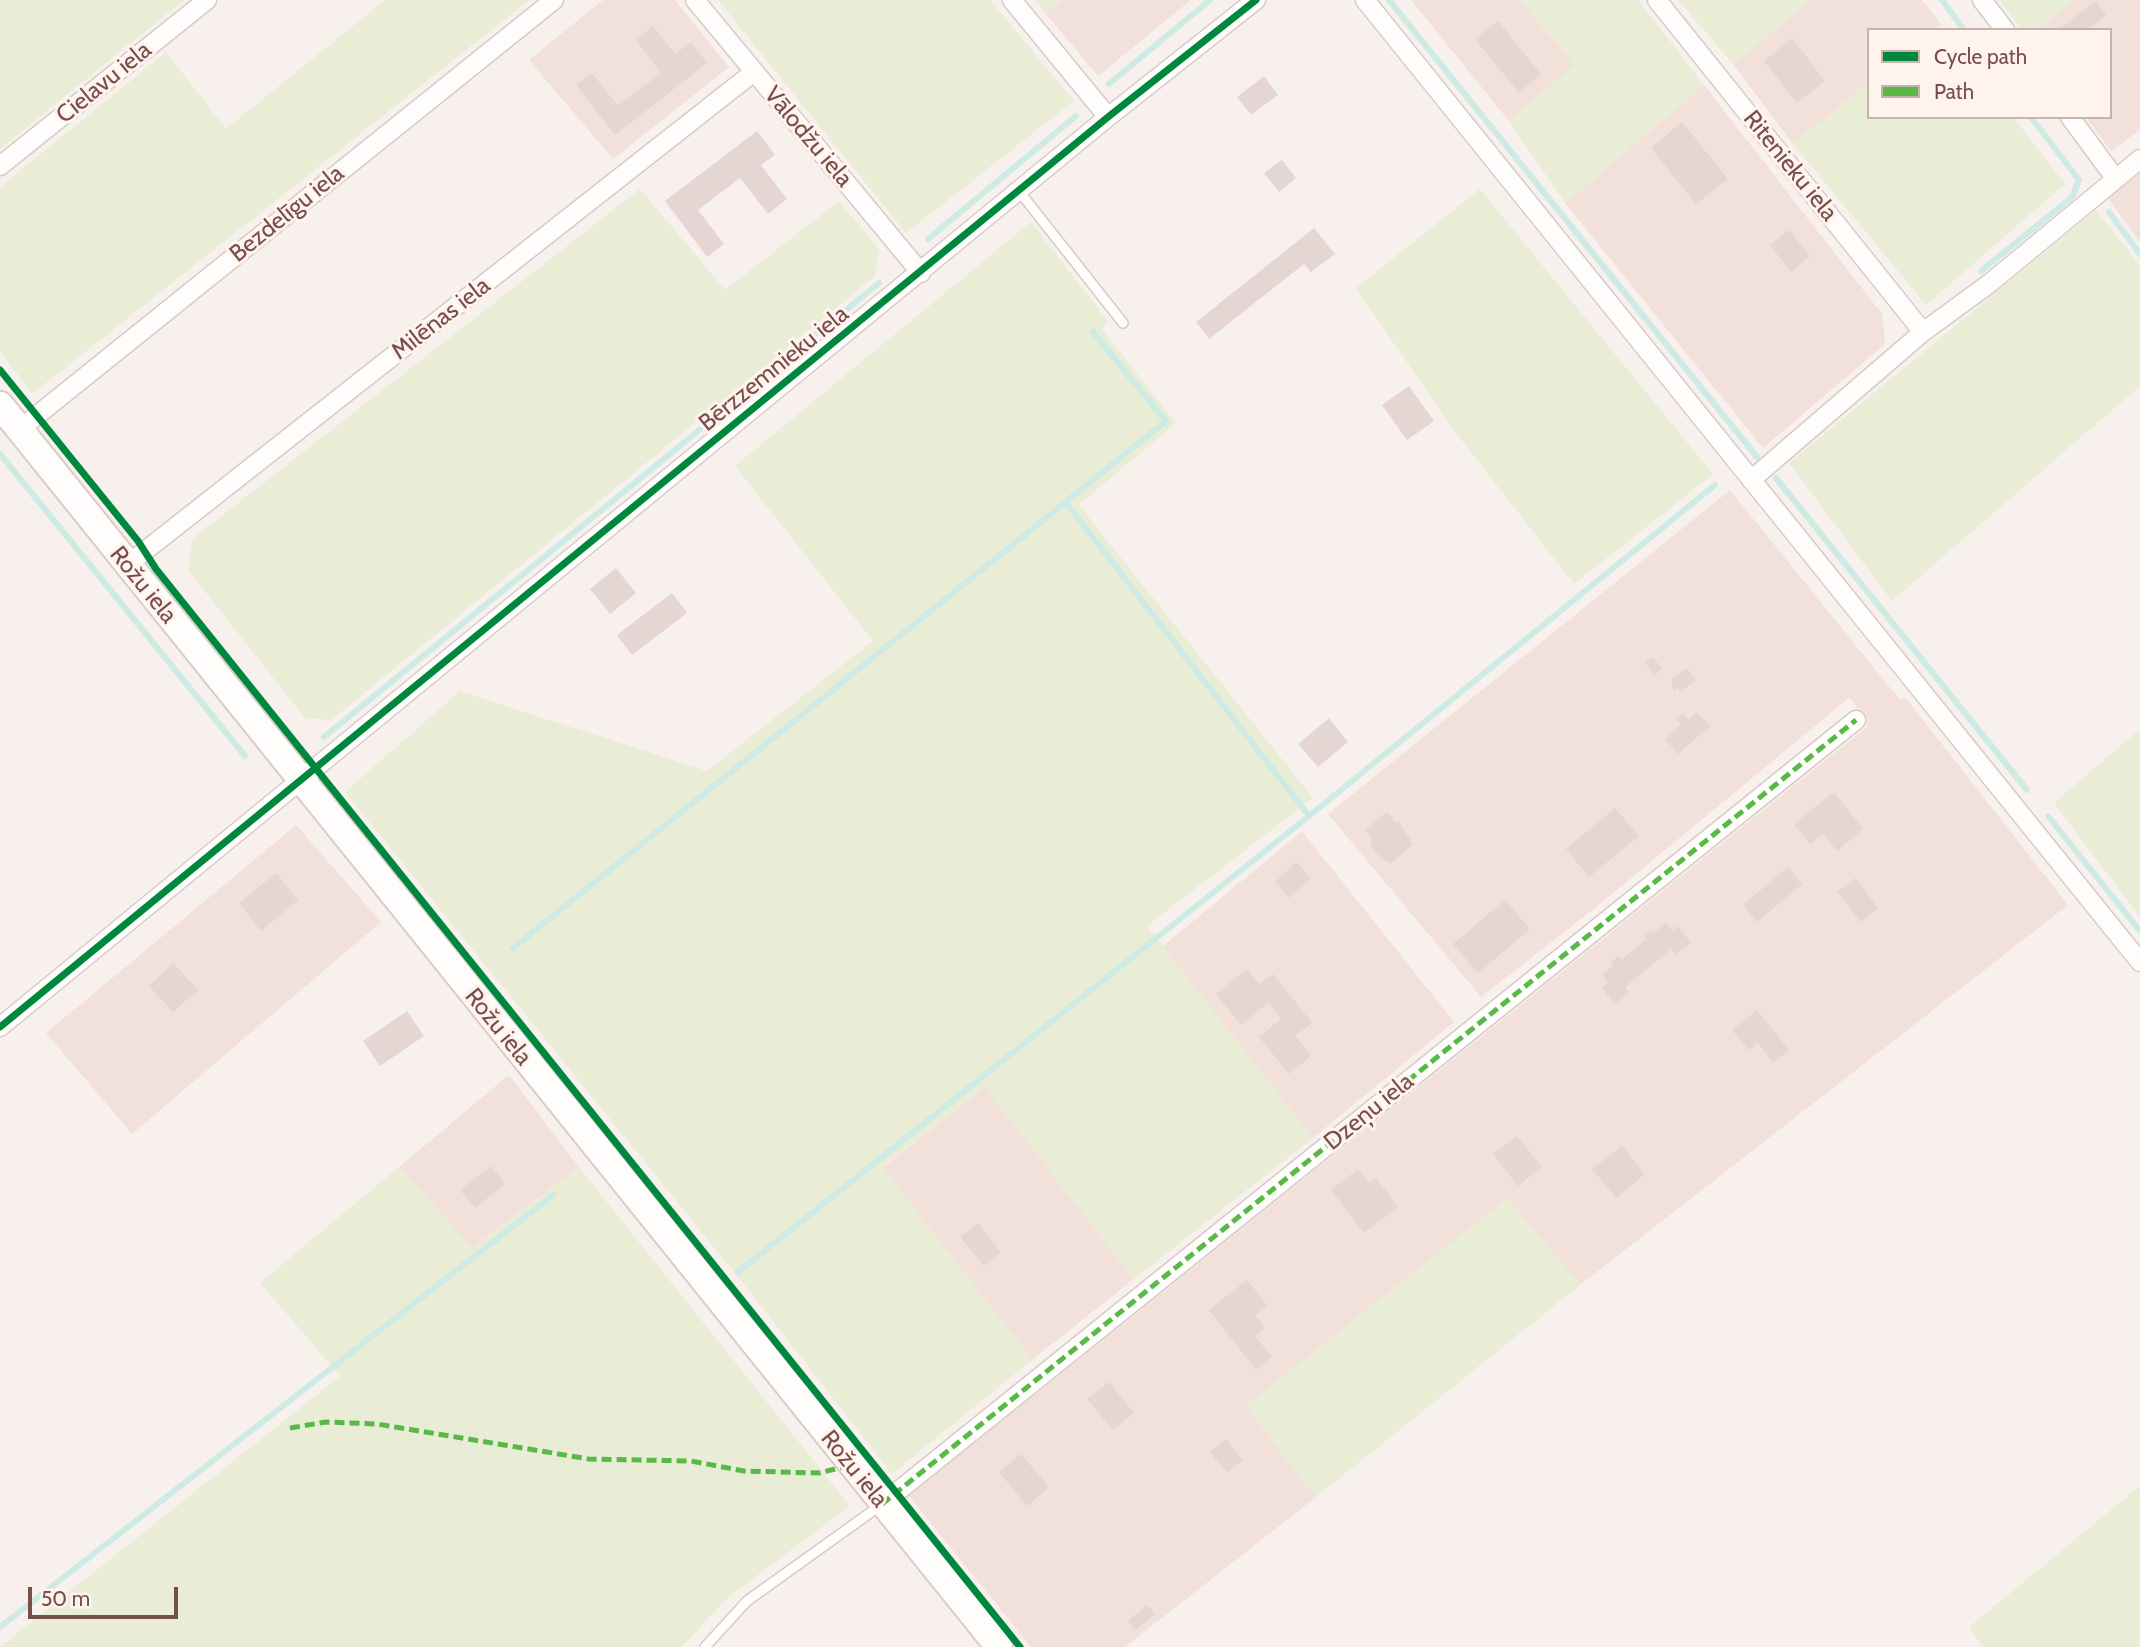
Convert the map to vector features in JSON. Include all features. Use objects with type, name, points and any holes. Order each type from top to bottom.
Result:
[{"type":"street","name":"Cielavu iela","points":[[0,166],[208,0]]},
{"type":"street","name":"Bezdelīgu iela","points":[[20,429],[554,0]]},
{"type":"street","name":"Vālodžu iela","points":[[695,0],[920,273]]},
{"type":"street","points":[[1012,0],[1108,117]]},
{"type":"street","name":"Bērzzemnieku iela","points":[[0,1027],[1108,117],[1256,0]]},
{"type":"street","points":[[1365,0],[2140,962]]},
{"type":"street","name":"Ritenieku iela","points":[[1657,0],[1923,332]]},
{"type":"street","points":[[1982,0],[2003,28]]},
{"type":"street","name":"Milēnas iela","points":[[127,565],[754,72]]},
{"type":"street","points":[[2071,119],[2115,178]]},
{"type":"street","points":[[1751,481],[1923,332],[1990,283],[2140,159]]},
{"type":"street","name":"Rožu iela","points":[[0,405],[127,565],[309,775],[882,1504],[999,1647]]},
{"type":"street","name":"Dzeņu iela","points":[[882,1504],[1856,720]]},
{"type":"lane","points":[[1019,191],[1123,323]]},
{"type":"lane","points":[[705,1647],[747,1601],[882,1504]]},
{"type":"shaded area","points":[[603,0],[675,0],[729,67],[613,159],[529,60]]},
{"type":"shaded area","points":[[1063,0],[1191,0],[1098,76],[1045,13]]},
{"type":"shaded area","points":[[1411,0],[1520,0],[1575,65],[1509,121]]},
{"type":"shaded area","points":[[1810,0],[1922,0],[1941,24],[1936,28],[1867,28],[1867,85],[1793,144],[1733,64]]},
{"type":"shaded area","points":[[2073,0],[2140,0],[2140,130],[2111,151],[2087,119],[2112,119],[2112,28],[2038,28]]},
{"type":"shaded area","points":[[1704,85],[1882,314],[1885,344],[1763,448],[1565,203]]},
{"type":"shaded area","points":[[2140,172],[2140,242],[2107,197]]},
{"type":"shaded area","points":[[1730,490],[1900,700],[1905,697],[2068,905],[1580,1285],[1507,1199],[1246,1406],[1316,1497],[1125,1647],[1031,1647],[909,1496],[1868,726],[1850,697],[1595,908],[1481,997],[1328,814]]},
{"type":"shaded area","points":[[296,825],[381,922],[132,1134],[46,1033]]},
{"type":"shaded area","points":[[1302,831],[1454,1022],[1313,1138],[1162,947]]},
{"type":"shaded area","points":[[509,1075],[579,1167],[472,1248],[399,1167]]},
{"type":"shaded area","points":[[985,1087],[1134,1279],[1032,1360],[882,1168]]},
{"type":"green space","points":[[0,0],[184,0],[0,149]]},
{"type":"green space","points":[[385,0],[529,0],[32,394],[0,351],[0,187],[166,52],[226,129]]},
{"type":"green space","points":[[718,0],[990,0],[1074,101],[906,233]]},
{"type":"green space","points":[[1035,0],[1063,0],[1045,13]]},
{"type":"green space","points":[[1520,0],[1638,0],[1704,85],[1565,203],[1509,121],[1575,65]]},
{"type":"green space","points":[[1678,0],[1810,0],[1733,64]]},
{"type":"green space","points":[[1999,0],[2073,0],[2038,28],[2020,28]]},
{"type":"green space","points":[[1867,85],[1867,119],[2015,119],[2065,184],[1926,305],[1793,144]]},
{"type":"green space","points":[[640,189],[725,290],[839,201],[879,249],[875,276],[331,720],[305,718],[188,570],[192,539]]},
{"type":"green space","points":[[1480,189],[1713,474],[1574,584],[1452,428],[1356,288]]},
{"type":"green space","points":[[2096,210],[2140,266],[2140,386],[1892,601],[1789,463]]},
{"type":"green space","points":[[1031,222],[1108,321],[1102,329],[1176,423],[1079,505],[1313,798],[1147,926],[1313,1138],[1134,1279],[985,1087],[882,1167],[1032,1360],[892,1474],[751,1293],[345,792],[460,691],[707,771],[873,641],[735,466]]},
{"type":"green space","points":[[2140,729],[2140,917],[2054,803]]},
{"type":"green space","points":[[399,1167],[472,1248],[579,1167],[850,1506],[730,1596],[681,1647],[0,1647],[340,1376],[260,1283]]},
{"type":"green space","points":[[1507,1198],[1580,1285],[1316,1497],[1246,1406]]},
{"type":"green space","points":[[2140,1486],[2140,1647],[1983,1647],[1969,1627]]},
{"type":"building","points":[[2096,1],[2106,15],[2090,28],[2061,28]]},
{"type":"building","points":[[1498,21],[1541,74],[1519,93],[1475,39]]},
{"type":"building","points":[[653,26],[675,54],[691,42],[707,63],[615,135],[576,85],[592,73],[618,106],[661,73],[636,40]]},
{"type":"building","points":[[1792,38],[1825,81],[1797,103],[1764,61]]},
{"type":"building","points":[[1264,76],[1278,95],[1251,115],[1237,97]]},
{"type":"building","points":[[1682,122],[1728,179],[1696,204],[1651,148]]},
{"type":"building","points":[[757,131],[775,155],[761,165],[787,199],[768,214],[740,178],[698,210],[724,244],[707,257],[665,201]]},
{"type":"building","points":[[1282,160],[1296,178],[1279,192],[1264,173]]},
{"type":"building","points":[[1314,228],[1335,254],[1311,272],[1304,264],[1209,339],[1196,322]]},
{"type":"building","points":[[1789,230],[1810,256],[1791,272],[1770,245]]},
{"type":"building","points":[[1409,386],[1434,421],[1407,440],[1382,405]]},
{"type":"building","points":[[616,568],[636,593],[610,614],[590,589]]},
{"type":"building","points":[[672,593],[687,613],[632,655],[617,635]]},
{"type":"building","points":[[1653,657],[1662,669],[1654,675],[1645,662]]},
{"type":"building","points":[[1687,668],[1696,680],[1680,692],[1677,688],[1674,691],[1671,679]]},
{"type":"building","points":[[1697,712],[1710,726],[1678,754],[1665,739],[1681,725],[1676,719],[1683,714],[1688,720]]},
{"type":"building","points":[[1329,718],[1348,742],[1318,767],[1298,744]]},
{"type":"building","points":[[1834,792],[1863,829],[1837,851],[1823,834],[1810,844],[1794,824]]},
{"type":"building","points":[[1615,808],[1639,836],[1589,877],[1566,849]]},
{"type":"building","points":[[1387,812],[1396,824],[1399,822],[1413,844],[1390,864],[1374,851],[1370,843],[1373,840],[1365,830]]},
{"type":"building","points":[[1296,862],[1311,878],[1289,898],[1275,882]]},
{"type":"building","points":[[1788,867],[1802,884],[1757,922],[1743,905]]},
{"type":"building","points":[[276,873],[298,900],[261,931],[239,903]]},
{"type":"building","points":[[1855,878],[1878,908],[1861,922],[1837,892]]},
{"type":"building","points":[[1505,900],[1530,929],[1478,973],[1453,944]]},
{"type":"building","points":[[1666,923],[1672,931],[1678,926],[1691,943],[1676,954],[1671,949],[1625,987],[1630,992],[1615,1004],[1602,988],[1608,983],[1602,975],[1614,965],[1611,962],[1618,956],[1621,960],[1646,939],[1644,936],[1651,930],[1653,934]]},
{"type":"building","points":[[173,963],[198,990],[173,1012],[149,986]]},
{"type":"building","points":[[1247,969],[1259,984],[1273,974],[1312,1023],[1295,1036],[1311,1056],[1289,1074],[1259,1037],[1281,1019],[1268,1003],[1241,1025],[1216,994]]},
{"type":"building","points":[[1757,1010],[1789,1050],[1773,1062],[1758,1043],[1749,1050],[1732,1030]]},
{"type":"building","points":[[407,1011],[424,1036],[380,1066],[363,1041]]},
{"type":"building","points":[[1517,1136],[1542,1167],[1518,1186],[1493,1154]]},
{"type":"building","points":[[1622,1146],[1645,1174],[1616,1198],[1592,1169]]},
{"type":"building","points":[[491,1166],[505,1184],[475,1208],[460,1190]]},
{"type":"building","points":[[1358,1169],[1369,1183],[1376,1178],[1398,1207],[1364,1233],[1331,1190]]},
{"type":"building","points":[[978,1223],[1001,1252],[984,1266],[960,1237]]},
{"type":"building","points":[[1247,1280],[1267,1305],[1255,1315],[1265,1328],[1255,1336],[1272,1357],[1256,1370],[1209,1310]]},
{"type":"building","points":[[1109,1382],[1134,1413],[1113,1430],[1087,1399]]},
{"type":"building","points":[[1226,1439],[1243,1460],[1227,1473],[1210,1452]]},
{"type":"building","points":[[1021,1454],[1049,1487],[1027,1506],[999,1472]]},
{"type":"building","points":[[1147,1605],[1155,1614],[1136,1630],[1128,1621]]},
{"type":"waterway","points":[[1109,84],[1210,0]]},
{"type":"waterway","points":[[1389,0],[1757,457]]},
{"type":"waterway","points":[[1942,0],[1963,28]]},
{"type":"waterway","points":[[928,239],[1076,116]]},
{"type":"waterway","points":[[1981,271],[2072,197],[2079,180],[2033,119]]},
{"type":"waterway","points":[[2109,212],[2140,254]]},
{"type":"waterway","points":[[324,737],[879,283]]},
{"type":"waterway","points":[[513,948],[1166,421],[1093,332]]},
{"type":"waterway","points":[[0,454],[245,756]]},
{"type":"waterway","points":[[1776,478],[2027,790]]},
{"type":"waterway","points":[[738,1272],[1309,816],[1715,485]]},
{"type":"waterway","points":[[1067,504],[1309,816]]},
{"type":"waterway","points":[[2048,816],[2140,931]]},
{"type":"waterway","points":[[0,1627],[553,1195]]},
{"type":"marked path","points":[[882,1504],[1856,720]]},
{"type":"marked path","points":[[290,1428],[326,1422],[377,1424],[589,1459],[691,1461],[744,1471],[819,1473],[851,1465]]},
{"type":"cycle path","points":[[0,1027],[1108,117],[1256,0]]},
{"type":"cycle path","points":[[0,370],[138,541],[156,569],[1020,1647]]}]
